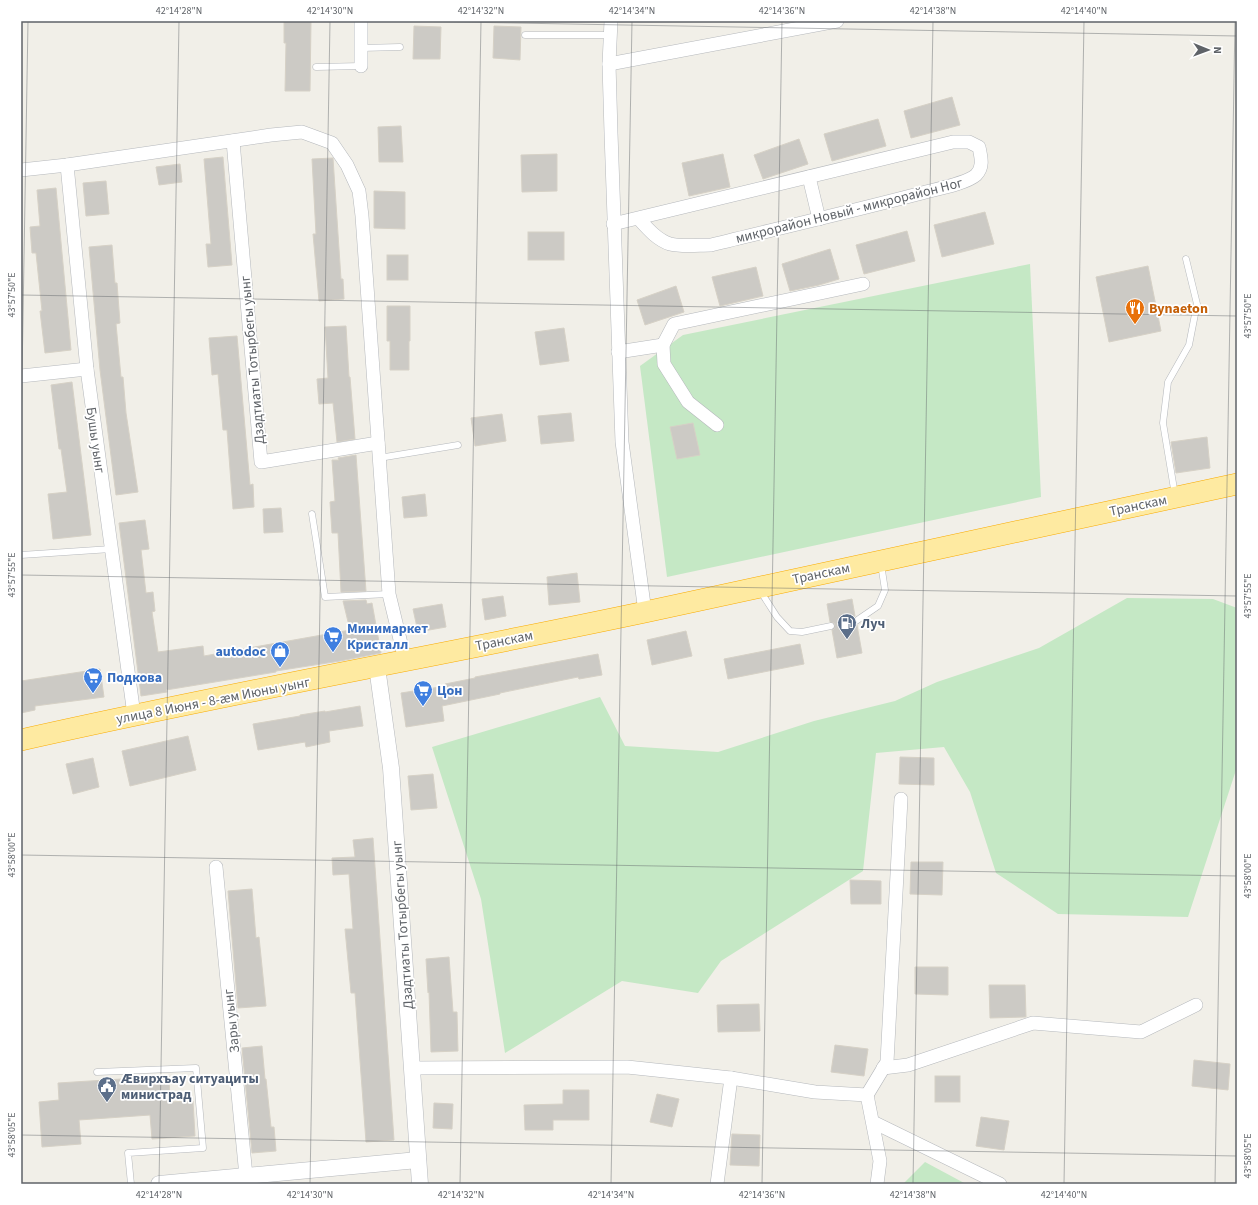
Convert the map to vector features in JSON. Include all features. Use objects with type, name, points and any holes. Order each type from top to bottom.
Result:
[{"type":"highway","name":"Транскам","points":[[405,660],[645,612],[1175,496],[1237,484]]},
{"type":"highway","name":"улица 8 Июня - 8-ӕм Июны уынг","points":[[21,740],[134,715],[377,667],[405,660]]},
{"type":"street","points":[[361,21],[361,66]]},
{"type":"street","points":[[611,21],[610,64],[614,224],[622,442],[645,612]]},
{"type":"street","points":[[610,64],[837,21]]},
{"type":"street","points":[[21,170],[67,165],[271,135],[302,132],[332,144],[347,165],[359,191],[389,594],[405,660]]},
{"type":"street","name":"Дзадтиаты Тотырбегы уынг","points":[[233,141],[261,462],[378,443]]},
{"type":"street","name":"микрорайон Новый - микрорайон Ног","points":[[953,142],[969,142],[979,147],[981,156],[981,169],[975,176],[960,183],[711,245],[670,244],[655,235],[638,218],[953,142]]},
{"type":"street","name":"Бушы уынг","points":[[67,165],[87,369],[134,715]]},
{"type":"street","points":[[809,177],[819,219]]},
{"type":"street","points":[[614,224],[638,218]]},
{"type":"street","points":[[717,425],[688,402],[664,364],[663,345],[674,324],[863,284]]},
{"type":"street","points":[[618,352],[663,345]]},
{"type":"street","points":[[21,376],[87,369]]},
{"type":"street","name":"Дзадтиаты Тотырбегы уынг","points":[[377,667],[391,768],[420,1184]]},
{"type":"street","points":[[877,1184],[880,1161],[867,1095],[887,1062],[901,799]]},
{"type":"street","name":"Зары уынг","points":[[216,867],[246,1176]]},
{"type":"street","points":[[883,1068],[908,1065],[1033,1023],[1141,1032],[1196,1005]]},
{"type":"street","points":[[412,1068],[627,1067],[731,1078],[815,1092],[867,1095]]},
{"type":"street","points":[[717,1184],[731,1078]]},
{"type":"street","points":[[873,1122],[1000,1184]]},
{"type":"street","points":[[159,1184],[418,1160]]},
{"type":"lane","points":[[525,35],[611,35]]},
{"type":"lane","points":[[361,48],[400,47]]},
{"type":"lane","points":[[316,67],[361,66]]},
{"type":"lane","points":[[1175,496],[1163,423],[1168,382],[1189,346],[1197,304],[1186,259]]},
{"type":"lane","points":[[379,458],[458,445]]},
{"type":"lane","points":[[312,514],[325,598],[389,594]]},
{"type":"lane","points":[[21,555],[111,549]]},
{"type":"lane","points":[[856,621],[878,606],[885,590],[881,560]]},
{"type":"lane","points":[[759,587],[777,618],[790,631],[802,632],[831,626]]},
{"type":"lane","points":[[98,1072],[196,1068],[203,1148],[128,1153],[131,1184]]},
{"type":"green space","points":[[1030,264],[1041,497],[667,577],[640,366],[683,335]]},
{"type":"green space","points":[[1127,598],[1213,599],[1237,608],[1237,767],[1188,917],[1058,914],[996,873],[970,792],[944,747],[876,753],[863,871],[721,961],[698,993],[622,981],[505,1053],[481,899],[432,747],[600,697],[625,746],[718,752],[814,721],[895,701],[937,682],[1039,648]]},
{"type":"green space","points":[[925,1162],[966,1184],[903,1184]]},
{"type":"building","points":[[284,21],[311,21],[310,91],[285,91],[286,43],[284,43]]},
{"type":"building","points":[[414,26],[441,27],[440,59],[413,59]]},
{"type":"building","points":[[494,26],[521,27],[520,60],[493,58]]},
{"type":"building","points":[[952,97],[960,125],[911,138],[904,111]]},
{"type":"building","points":[[878,119],[886,146],[832,161],[824,134]]},
{"type":"building","points":[[401,126],[403,162],[379,162],[378,127]]},
{"type":"building","points":[[799,139],[808,164],[763,179],[754,155]]},
{"type":"building","points":[[557,154],[557,191],[522,192],[521,155]]},
{"type":"building","points":[[723,154],[730,187],[689,196],[682,163]]},
{"type":"building","points":[[223,157],[232,265],[208,267],[206,244],[211,244],[204,159]]},
{"type":"building","points":[[333,158],[341,279],[343,279],[344,299],[319,301],[313,234],[316,234],[312,159]]},
{"type":"building","points":[[180,164],[182,182],[159,185],[156,167]]},
{"type":"building","points":[[106,181],[109,214],[86,216],[83,183]]},
{"type":"building","points":[[56,188],[71,350],[45,353],[40,311],[42,311],[36,253],[32,253],[30,227],[40,226],[37,190]]},
{"type":"building","points":[[374,191],[405,192],[405,229],[374,228]]},
{"type":"building","points":[[985,212],[994,244],[942,257],[934,225]]},
{"type":"building","points":[[907,231],[915,261],[864,274],[856,245]]},
{"type":"building","points":[[528,232],[564,232],[564,260],[528,260]]},
{"type":"building","points":[[112,245],[120,323],[116,324],[121,377],[123,377],[126,413],[138,492],[116,495],[100,370],[89,247]]},
{"type":"building","points":[[830,249],[839,279],[790,291],[782,264]]},
{"type":"building","points":[[387,255],[408,255],[408,280],[387,280]]},
{"type":"building","points":[[1148,266],[1161,331],[1109,342],[1096,277]]},
{"type":"building","points":[[756,267],[763,296],[720,306],[712,277]]},
{"type":"building","points":[[676,286],[684,312],[645,325],[637,300]]},
{"type":"building","points":[[387,306],[410,306],[409,370],[390,370],[390,341],[387,341]]},
{"type":"building","points":[[346,326],[355,439],[337,442],[333,403],[319,404],[317,379],[328,378],[325,327]]},
{"type":"building","points":[[564,328],[569,361],[540,365],[535,332]]},
{"type":"building","points":[[237,336],[250,485],[253,484],[254,507],[233,509],[227,430],[223,430],[218,374],[212,375],[209,338]]},
{"type":"building","points":[[72,382],[91,535],[53,539],[48,494],[67,492],[61,449],[59,449],[51,385]]},
{"type":"building","points":[[571,413],[574,441],[541,444],[538,416]]},
{"type":"building","points":[[502,414],[506,441],[475,446],[471,418]]},
{"type":"building","points":[[693,423],[700,455],[677,459],[670,427]]},
{"type":"building","points":[[1207,437],[1210,468],[1176,473],[1171,442]]},
{"type":"building","points":[[356,455],[366,591],[341,592],[338,533],[332,533],[330,502],[335,501],[332,460],[339,460],[338,458]]},
{"type":"building","points":[[425,494],[427,516],[404,518],[402,497]]},
{"type":"building","points":[[281,508],[283,532],[264,533],[263,509]]},
{"type":"building","points":[[145,520],[149,549],[141,550],[146,593],[153,592],[155,611],[152,612],[158,652],[203,646],[204,656],[350,630],[343,601],[366,600],[367,604],[372,603],[381,653],[166,690],[167,692],[141,696],[119,523]]},
{"type":"building","points":[[577,573],[580,602],[549,605],[547,577]]},
{"type":"building","points":[[503,596],[506,616],[485,620],[482,599]]},
{"type":"building","points":[[852,599],[855,616],[852,619],[852,622],[854,625],[857,625],[862,653],[837,658],[832,630],[834,629],[835,625],[834,623],[830,622],[827,604]]},
{"type":"building","points":[[442,604],[446,627],[418,632],[413,609]]},
{"type":"building","points":[[686,631],[692,656],[652,665],[647,640]]},
{"type":"building","points":[[800,644],[804,664],[728,679],[724,659]]},
{"type":"building","points":[[598,654],[602,675],[579,679],[578,677],[442,706],[444,721],[406,727],[401,693],[446,686],[445,684],[475,677]]},
{"type":"building","points":[[100,669],[104,697],[35,706],[35,710],[21,713],[21,681]]},
{"type":"building","points":[[360,706],[363,726],[329,731],[330,742],[306,747],[305,742],[258,750],[253,724]]},
{"type":"building","points":[[188,736],[196,770],[130,786],[122,751]]},
{"type":"building","points":[[900,757],[934,758],[934,785],[899,784]]},
{"type":"building","points":[[93,758],[99,787],[73,794],[66,764]]},
{"type":"building","points":[[433,774],[437,808],[411,810],[408,776]]},
{"type":"building","points":[[373,838],[394,1140],[366,1142],[355,993],[351,993],[345,929],[353,929],[349,874],[333,875],[332,858],[355,857],[353,840]]},
{"type":"building","points":[[911,862],[943,862],[942,895],[910,894]]},
{"type":"building","points":[[850,880],[881,881],[881,904],[851,904]]},
{"type":"building","points":[[252,889],[256,938],[259,937],[266,1006],[238,1008],[228,891]]},
{"type":"building","points":[[449,957],[453,1012],[457,1012],[458,1051],[431,1052],[429,992],[428,993],[426,959]]},
{"type":"building","points":[[915,967],[948,967],[948,995],[915,994]]},
{"type":"building","points":[[989,985],[1025,985],[1026,1017],[990,1018]]},
{"type":"building","points":[[759,1004],[760,1031],[718,1032],[717,1005]]},
{"type":"building","points":[[835,1045],[868,1049],[864,1076],[831,1072]]},
{"type":"building","points":[[262,1046],[271,1127],[274,1127],[276,1151],[252,1153],[242,1048]]},
{"type":"building","points":[[1194,1060],[1230,1064],[1228,1090],[1192,1086]]},
{"type":"building","points":[[169,1076],[170,1102],[193,1101],[195,1136],[152,1139],[150,1115],[79,1120],[81,1144],[42,1147],[39,1102],[59,1100],[58,1083]]},
{"type":"building","points":[[935,1076],[960,1076],[960,1102],[935,1102]]},
{"type":"building","points":[[563,1090],[589,1090],[589,1120],[553,1120],[553,1130],[525,1130],[524,1105],[563,1104]]},
{"type":"building","points":[[657,1094],[679,1099],[672,1127],[650,1122]]},
{"type":"building","points":[[434,1103],[453,1104],[452,1129],[433,1128]]},
{"type":"building","points":[[981,1117],[1009,1121],[1004,1150],[976,1146]]},
{"type":"building","points":[[732,1134],[760,1135],[759,1166],[730,1165]]},
{"type":"place","name":"Bynaeton","points":[[1135,325]]},
{"type":"place","name":"Луч","points":[[847,640]]},
{"type":"place","name":"Минимаркет Кристалл","points":[[333,653]]},
{"type":"place","name":"autodoc","points":[[280,668]]},
{"type":"place","name":"Подкова","points":[[93,694]]},
{"type":"place","name":"Цон","points":[[423,707]]},
{"type":"place","name":"Æвирхъау ситуациты министрад","points":[[107,1103]]}]
